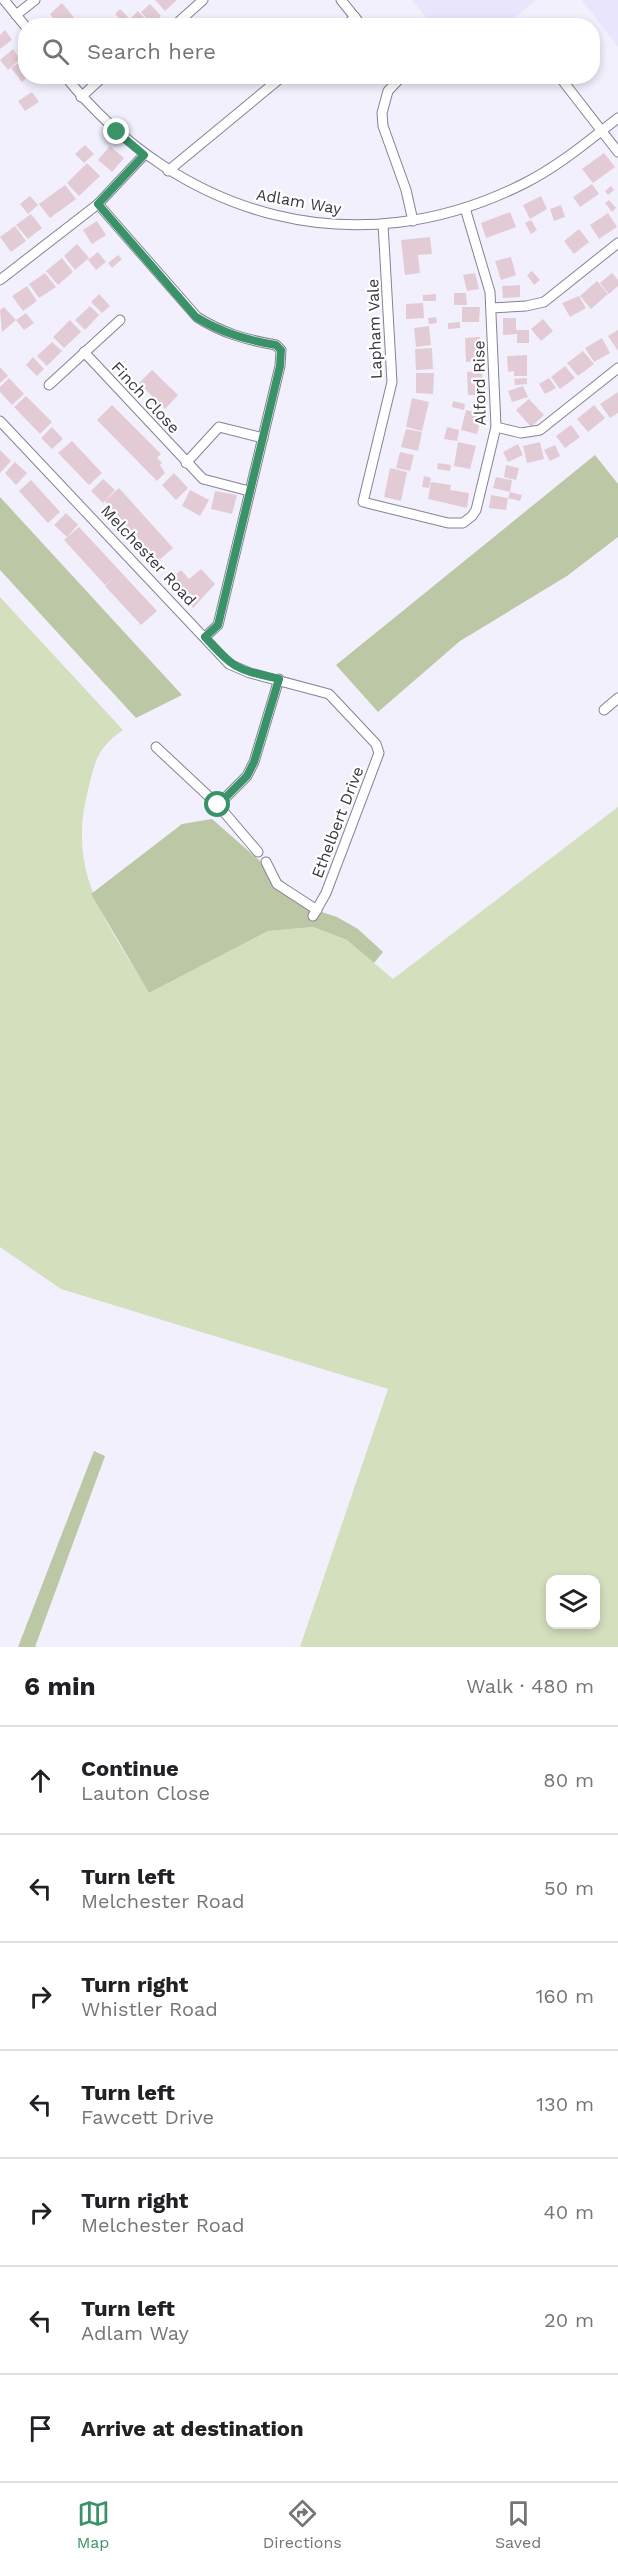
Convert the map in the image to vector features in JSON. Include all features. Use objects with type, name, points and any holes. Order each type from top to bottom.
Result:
[{"type":"street","points":[[4,0],[18,18]]},
{"type":"street","points":[[16,15],[35,0]]},
{"type":"street","points":[[183,18],[203,0]]},
{"type":"street","points":[[341,0],[355,17]]},
{"type":"street","name":"Adlam Way","points":[[71,84],[105,122],[144,155],[168,171],[220,198],[274,215],[328,224],[383,224],[413,221],[465,208],[504,193],[547,172],[618,118]]},
{"type":"street","points":[[81,97],[95,84]]},
{"type":"street","points":[[168,171],[273,84]]},
{"type":"street","points":[[395,84],[388,91],[381,113],[383,126],[406,190],[413,221]]},
{"type":"street","points":[[565,84],[618,152]]},
{"type":"street","points":[[0,280],[98,204],[144,155]]},
{"type":"street","points":[[98,204],[196,317],[233,336],[276,345],[281,350],[282,359],[218,625],[205,637]]},
{"type":"street","name":"Alford Rise","points":[[363,502],[448,523],[462,523],[472,516],[479,501],[496,427],[491,308],[485,272],[465,208]]},
{"type":"street","name":"Lapham Vale","points":[[363,502],[392,382],[383,224]]},
{"type":"street","points":[[491,308],[526,306],[544,302],[618,243]]},
{"type":"street","points":[[49,385],[120,320]]},
{"type":"street","name":"Finch Close","points":[[84,352],[203,479],[249,491]]},
{"type":"street","points":[[496,427],[521,433],[540,430],[618,368]]},
{"type":"street","name":"Melchester Road","points":[[0,421],[229,664],[250,673],[329,694],[376,744]]},
{"type":"street","points":[[186,463],[219,427],[263,438]]},
{"type":"street","points":[[218,805],[247,776],[254,762],[279,679]]},
{"type":"street","points":[[604,710],[618,698]]},
{"type":"street","name":"Ethelbert Drive","points":[[266,862],[277,884],[315,913],[379,753],[376,744]]},
{"type":"street","points":[[156,747],[218,805],[258,852]]},
{"type":"shaded area","points":[[412,0],[536,0],[515,18],[426,18]]},
{"type":"shaded area","points":[[582,0],[618,0],[618,47],[600,24],[600,18],[596,18]]},
{"type":"green space","points":[[595,455],[618,484],[618,537],[567,576],[460,641],[378,712],[336,665]]},
{"type":"green space","points":[[0,497],[182,695],[136,718],[0,570]]},
{"type":"green space","points":[[0,597],[123,730],[102,749],[95,763],[83,821],[82,848],[87,874],[106,921],[149,993],[268,931],[313,927],[347,940],[393,979],[618,807],[618,1647],[300,1647],[388,1389],[61,1289],[0,1247]]},
{"type":"green space","points":[[212,819],[284,882],[306,907],[337,917],[358,929],[383,952],[374,963],[347,940],[313,927],[268,931],[149,993],[91,894],[182,824]]},
{"type":"green space","points":[[94,1451],[105,1456],[35,1647],[18,1647]]},
{"type":"building","points":[[155,0],[177,0],[165,11]]},
{"type":"building","points":[[62,3],[74,18],[53,18],[50,14]]},
{"type":"building","points":[[150,4],[161,16],[146,18],[141,12]]},
{"type":"building","points":[[120,9],[128,17],[119,18],[115,14]]},
{"type":"building","points":[[138,11],[144,18],[131,18]]},
{"type":"building","points":[[5,30],[12,40],[0,49],[0,35]]},
{"type":"building","points":[[13,49],[18,56],[18,61],[8,70],[0,60]]},
{"type":"building","points":[[18,63],[18,77],[11,68]]},
{"type":"building","points":[[32,92],[39,102],[25,111],[18,101]]},
{"type":"building","points":[[85,145],[94,154],[84,163],[75,154]]},
{"type":"building","points":[[110,146],[124,158],[112,172],[98,160]]},
{"type":"building","points":[[604,153],[615,167],[593,183],[582,169]]},
{"type":"building","points":[[87,163],[100,176],[79,196],[67,183]]},
{"type":"building","points":[[592,184],[599,194],[580,207],[573,197]]},
{"type":"building","points":[[65,185],[76,199],[50,218],[39,204]]},
{"type":"building","points":[[611,186],[614,190],[608,195],[605,191]]},
{"type":"building","points":[[30,196],[38,205],[28,214],[20,204]]},
{"type":"building","points":[[541,196],[547,209],[530,219],[523,205]]},
{"type":"building","points":[[609,200],[616,208],[612,212],[605,203]]},
{"type":"building","points":[[561,205],[565,217],[554,221],[550,209]]},
{"type":"building","points":[[510,212],[516,227],[486,238],[481,223]]},
{"type":"building","points":[[608,213],[617,227],[599,239],[590,225]]},
{"type":"building","points":[[31,214],[42,228],[28,239],[16,225]]},
{"type":"building","points":[[531,220],[537,230],[531,234],[525,223]]},
{"type":"building","points":[[97,221],[106,235],[92,244],[83,230]]},
{"type":"building","points":[[15,226],[26,241],[11,252],[0,237]]},
{"type":"building","points":[[579,229],[589,242],[574,254],[564,241]]},
{"type":"building","points":[[430,237],[432,254],[418,255],[420,273],[405,275],[401,240]]},
{"type":"building","points":[[77,244],[89,258],[75,270],[64,256]]},
{"type":"building","points":[[98,252],[106,262],[96,270],[88,260]]},
{"type":"building","points":[[118,255],[122,259],[112,268],[108,263]]},
{"type":"building","points":[[511,257],[516,275],[501,280],[495,261]]},
{"type":"building","points":[[62,258],[73,272],[58,285],[46,271]]},
{"type":"building","points":[[532,271],[540,280],[534,285],[527,275]]},
{"type":"building","points":[[45,273],[56,287],[39,298],[29,284]]},
{"type":"building","points":[[475,273],[479,289],[467,291],[463,275]]},
{"type":"building","points":[[612,273],[618,280],[618,286],[609,294],[600,283]]},
{"type":"building","points":[[597,281],[608,294],[591,309],[580,296]]},
{"type":"building","points":[[520,285],[520,297],[503,298],[502,286]]},
{"type":"building","points":[[27,286],[37,301],[23,311],[12,296]]},
{"type":"building","points":[[454,293],[466,293],[467,305],[454,305]]},
{"type":"building","points":[[99,294],[110,306],[102,313],[91,302]]},
{"type":"building","points":[[436,294],[436,301],[423,301],[423,295]]},
{"type":"building","points":[[579,296],[586,308],[570,317],[562,303]]},
{"type":"building","points":[[423,303],[424,318],[406,319],[406,304]]},
{"type":"building","points":[[90,306],[99,315],[85,330],[75,320]]},
{"type":"building","points":[[4,307],[16,320],[2,332],[0,310]]},
{"type":"building","points":[[462,307],[480,307],[479,322],[462,322]]},
{"type":"building","points":[[26,313],[34,323],[24,330],[16,320]]},
{"type":"building","points":[[436,317],[437,323],[429,324],[428,318]]},
{"type":"building","points":[[503,318],[516,318],[516,330],[529,330],[529,343],[517,343],[517,334],[503,335]]},
{"type":"building","points":[[543,319],[553,331],[541,341],[531,329]]},
{"type":"building","points":[[70,320],[81,332],[64,348],[53,337]]},
{"type":"building","points":[[460,322],[460,328],[448,329],[448,323]]},
{"type":"building","points":[[429,326],[431,345],[416,347],[414,328]]},
{"type":"building","points":[[618,330],[618,351],[608,336]]},
{"type":"building","points":[[480,337],[481,361],[466,362],[465,338]]},
{"type":"building","points":[[602,338],[610,353],[594,362],[585,348]]},
{"type":"building","points":[[52,342],[62,351],[47,366],[37,356]]},
{"type":"building","points":[[432,348],[433,369],[416,370],[415,349]]},
{"type":"building","points":[[583,351],[594,364],[578,376],[567,363]]},
{"type":"building","points":[[527,355],[527,376],[514,376],[514,371],[508,372],[507,356]]},
{"type":"building","points":[[33,357],[44,369],[37,376],[26,365]]},
{"type":"building","points":[[565,366],[575,378],[560,389],[551,377]]},
{"type":"building","points":[[0,367],[8,376],[0,383]]},
{"type":"building","points":[[152,370],[178,395],[165,409],[139,383]]},
{"type":"building","points":[[482,371],[483,395],[468,395],[467,372]]},
{"type":"building","points":[[416,373],[434,373],[433,394],[416,393]]},
{"type":"building","points":[[9,378],[24,394],[12,405],[0,392],[0,387]]},
{"type":"building","points":[[527,378],[527,384],[515,385],[514,379]]},
{"type":"building","points":[[549,378],[556,388],[545,394],[539,384]]},
{"type":"building","points":[[523,386],[528,397],[512,402],[508,391]]},
{"type":"building","points":[[618,392],[618,413],[610,418],[600,404]]},
{"type":"building","points":[[26,396],[52,422],[40,434],[14,407]]},
{"type":"building","points":[[412,398],[429,402],[422,431],[406,427]]},
{"type":"building","points":[[529,399],[544,415],[531,427],[516,410]]},
{"type":"building","points":[[453,401],[465,404],[464,410],[452,407]]},
{"type":"building","points":[[112,405],[161,454],[157,458],[162,463],[160,465],[165,473],[157,481],[97,420]]},
{"type":"building","points":[[594,405],[605,418],[588,432],[577,419]]},
{"type":"building","points":[[466,410],[482,414],[477,434],[461,430]]},
{"type":"building","points":[[571,425],[580,437],[565,448],[556,436]]},
{"type":"building","points":[[52,427],[63,439],[52,449],[41,438]]},
{"type":"building","points":[[447,427],[459,430],[457,441],[444,439]]},
{"type":"building","points":[[406,429],[422,432],[418,451],[401,447]]},
{"type":"building","points":[[72,441],[102,473],[89,485],[58,453]]},
{"type":"building","points":[[458,442],[476,446],[470,469],[454,466]]},
{"type":"building","points":[[540,442],[544,459],[527,463],[523,446]]},
{"type":"building","points":[[518,444],[523,455],[508,462],[503,452]]},
{"type":"building","points":[[555,445],[560,456],[550,461],[544,450]]},
{"type":"building","points":[[0,450],[11,461],[0,473]]},
{"type":"building","points":[[400,452],[414,455],[410,471],[396,468]]},
{"type":"building","points":[[15,462],[27,473],[16,485],[5,473]]},
{"type":"building","points":[[438,463],[451,465],[450,471],[437,469]]},
{"type":"building","points":[[506,465],[519,468],[516,480],[504,477]]},
{"type":"building","points":[[390,468],[407,472],[401,501],[384,497]]},
{"type":"building","points":[[174,473],[188,488],[176,500],[162,485]]},
{"type":"building","points":[[424,476],[431,478],[429,488],[422,487]]},
{"type":"building","points":[[496,477],[512,480],[510,492],[493,488]]},
{"type":"building","points":[[103,479],[115,490],[103,503],[91,491]]},
{"type":"building","points":[[31,480],[60,512],[48,523],[19,491]]},
{"type":"building","points":[[431,482],[451,485],[450,490],[469,493],[467,508],[428,499]]},
{"type":"building","points":[[119,488],[173,548],[158,561],[105,501]]},
{"type":"building","points":[[190,490],[209,500],[200,516],[182,506]]},
{"type":"building","points":[[215,491],[237,495],[232,514],[211,509]]},
{"type":"building","points":[[510,492],[522,495],[520,501],[508,498]]},
{"type":"building","points":[[491,495],[508,498],[506,510],[489,508]]},
{"type":"building","points":[[66,513],[78,525],[67,537],[54,525]]},
{"type":"building","points":[[79,527],[157,611],[141,625],[105,586],[114,577],[105,585],[64,540]]},
{"type":"building","points":[[201,569],[215,584],[193,608],[169,581],[181,570],[189,579]]},
{"type":"route","points":[[117,132],[144,155],[98,204],[106,215],[196,317],[233,336],[276,345],[281,350],[282,359],[218,625],[205,637],[229,664],[250,673],[279,679],[254,762],[247,776],[218,805]]}]
